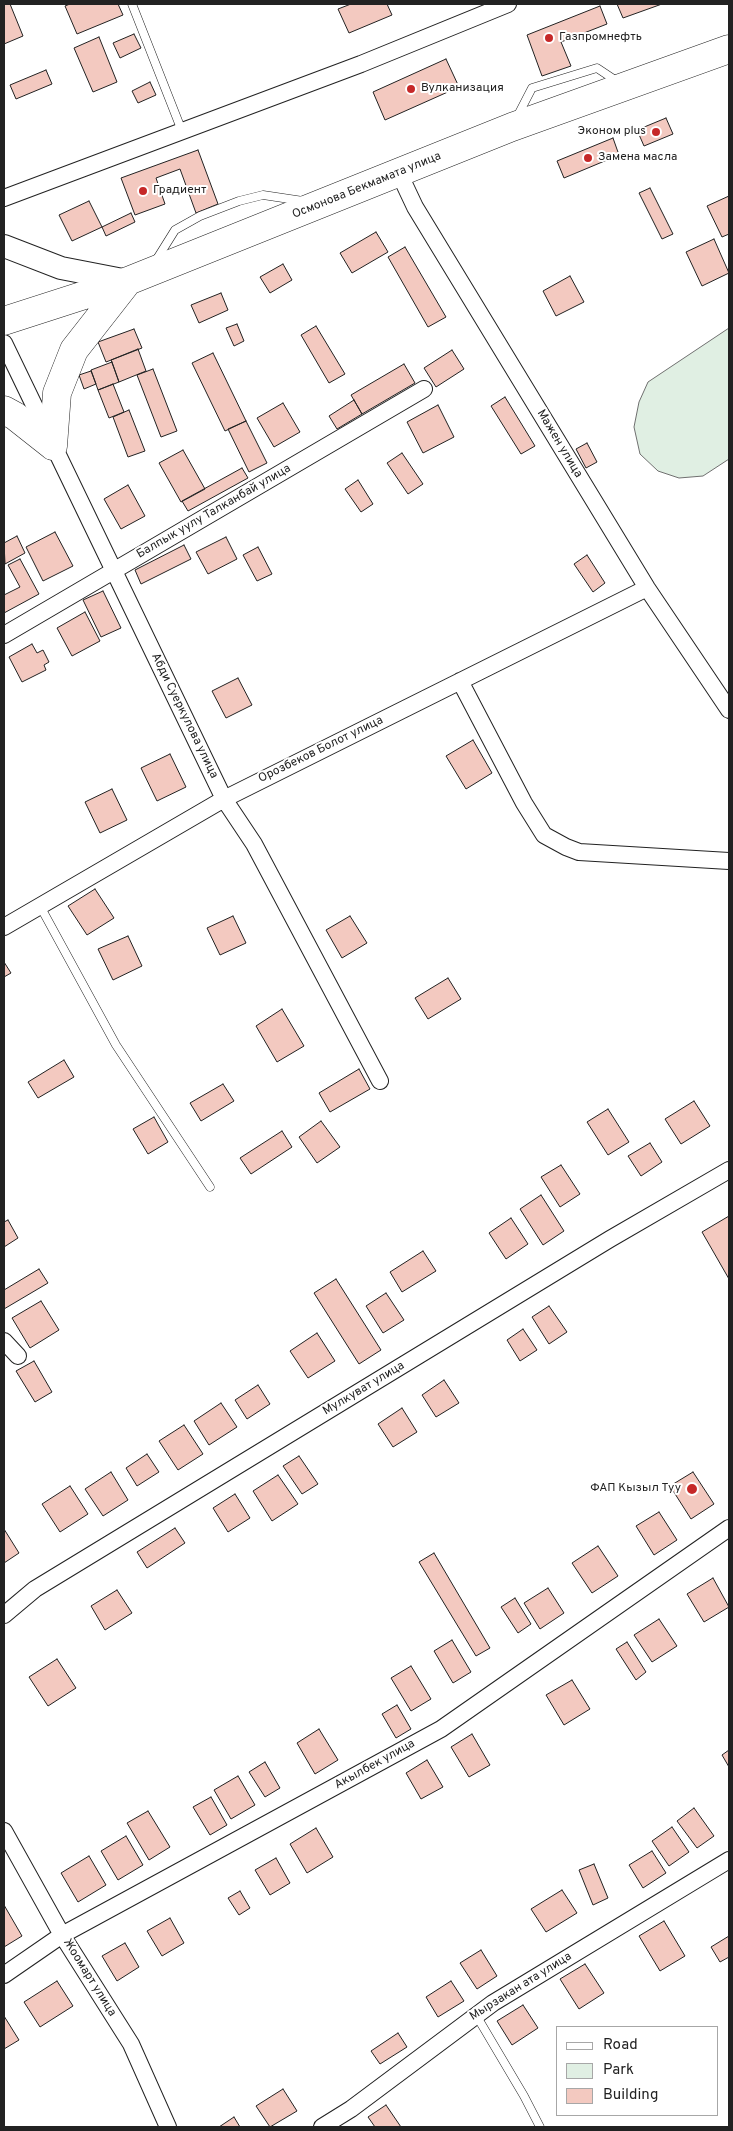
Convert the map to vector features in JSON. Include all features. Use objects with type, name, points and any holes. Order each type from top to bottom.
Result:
[{"type":"highway","name":"Осмонова Бекмамата улица","points":[[4,321],[138,277],[512,127],[729,49]]},
{"type":"highway","points":[[53,446],[57,393],[74,350],[138,277]]},
{"type":"highway","points":[[4,410],[15,416],[53,446]]},
{"type":"street","points":[[4,198],[361,64],[508,4]]},
{"type":"street","name":"Мажен улица","points":[[399,173],[415,207],[647,588],[729,710]]},
{"type":"street","points":[[4,246],[61,268],[138,277]]},
{"type":"street","name":"Абди Суеркулова улица","points":[[4,344],[224,798],[254,844],[380,1081]]},
{"type":"street","name":"Балпык уулу Талканбай улица","points":[[4,635],[424,389]]},
{"type":"street","name":"Орозбеков Болот улица","points":[[4,927],[224,798],[647,588]]},
{"type":"street","points":[[460,681],[524,803],[544,835],[566,848],[579,852],[729,861]]},
{"type":"street","name":"Мулкуват улица","points":[[4,1615],[35,1589],[610,1239],[729,1170]]},
{"type":"street","points":[[4,1340],[18,1356]]},
{"type":"street","name":"Акылбек улица","points":[[4,1975],[62,1935],[441,1729],[729,1528]]},
{"type":"street","name":"Жоомарт улица","points":[[4,1831],[62,1935],[131,2044],[168,2127]]},
{"type":"street","name":"Мырзакан ата улица","points":[[322,2127],[351,2109],[493,2003],[729,1860]]},
{"type":"lane","points":[[132,4],[182,131]]},
{"type":"lane","points":[[40,906],[116,1045],[210,1186]]},
{"type":"lane","points":[[476,2015],[540,2127]]},
{"type":"green space","points":[[729,328],[729,459],[703,476],[679,478],[658,471],[640,454],[634,427],[639,402],[648,382]]},
{"type":"building","points":[[4,4],[10,4],[23,36],[4,44]]},
{"type":"building","points":[[70,4],[118,4],[123,15],[77,34],[65,6]]},
{"type":"building","points":[[351,4],[387,4],[392,15],[349,33],[338,9]]},
{"type":"building","points":[[617,4],[662,4],[623,18]]},
{"type":"building","name":"Газпромнефть","points":[[600,6],[607,24],[561,42],[571,66],[542,76],[527,35]]},
{"type":"building","points":[[134,34],[141,48],[120,58],[113,43]]},
{"type":"building","points":[[99,37],[117,82],[93,92],[74,48]]},
{"type":"building","points":[[446,59],[459,87],[385,120],[373,92]]},
{"type":"building","points":[[46,70],[52,84],[16,99],[10,85]]},
{"type":"building","points":[[150,82],[156,95],[138,103],[132,91]]},
{"type":"building","points":[[666,118],[673,134],[644,146],[637,130]]},
{"type":"building","name":"Замена масла","points":[[613,138],[619,155],[564,178],[557,161]]},
{"type":"building","name":"Градиент","points":[[198,150],[218,204],[196,213],[180,169],[156,178],[165,204],[135,215],[121,178]]},
{"type":"building","points":[[650,188],[673,234],[662,239],[639,193]]},
{"type":"building","points":[[729,196],[729,234],[722,237],[707,206]]},
{"type":"building","points":[[89,201],[102,227],[72,241],[59,215]]},
{"type":"building","points":[[131,213],[135,222],[106,236],[102,227]]},
{"type":"building","points":[[376,232],[388,252],[352,273],[340,253]]},
{"type":"building","points":[[714,239],[729,273],[702,286],[686,252]]},
{"type":"building","points":[[405,247],[446,317],[428,327],[388,257]]},
{"type":"building","points":[[283,264],[292,280],[270,293],[260,277]]},
{"type":"building","points":[[570,276],[584,302],[556,316],[543,291]]},
{"type":"building","points":[[221,293],[228,310],[199,323],[191,305]]},
{"type":"building","points":[[237,324],[244,341],[234,346],[226,328]]},
{"type":"building","points":[[316,326],[345,374],[329,383],[301,335]]},
{"type":"building","points":[[134,329],[142,348],[106,362],[98,342]]},
{"type":"building","points":[[138,349],[146,371],[119,382],[111,360]]},
{"type":"building","points":[[452,350],[464,369],[436,387],[424,368]]},
{"type":"building","points":[[213,353],[246,421],[225,431],[192,363]]},
{"type":"building","points":[[112,362],[119,382],[98,390],[91,370]]},
{"type":"building","points":[[404,364],[415,383],[362,414],[351,395]]},
{"type":"building","points":[[153,369],[177,431],[161,437],[137,375]]},
{"type":"building","points":[[91,371],[96,384],[84,389],[79,375]]},
{"type":"building","points":[[113,384],[124,412],[109,418],[98,390]]},
{"type":"building","points":[[505,397],[535,446],[521,454],[491,406]]},
{"type":"building","points":[[354,400],[362,414],[337,429],[329,416]]},
{"type":"building","points":[[283,403],[300,432],[274,447],[257,418]]},
{"type":"building","points":[[438,405],[454,437],[423,453],[407,422]]},
{"type":"building","points":[[129,410],[145,451],[128,457],[113,417]]},
{"type":"building","points":[[246,421],[267,463],[249,472],[228,429]]},
{"type":"building","points":[[587,443],[597,462],[586,468],[576,449]]},
{"type":"building","points":[[183,450],[205,489],[181,502],[159,463]]},
{"type":"building","points":[[402,453],[423,484],[408,494],[387,463]]},
{"type":"building","points":[[242,468],[248,478],[188,511],[182,501]]},
{"type":"building","points":[[358,480],[373,504],[361,512],[345,489]]},
{"type":"building","points":[[128,485],[145,516],[121,529],[104,499]]},
{"type":"building","points":[[55,532],[73,566],[43,581],[26,547]]},
{"type":"building","points":[[17,536],[25,553],[5,564],[4,543]]},
{"type":"building","points":[[226,537],[237,559],[208,574],[196,552]]},
{"type":"building","points":[[184,545],[191,559],[141,584],[135,570]]},
{"type":"building","points":[[258,547],[272,574],[257,581],[243,555]]},
{"type":"building","points":[[587,555],[605,583],[593,592],[574,564]]},
{"type":"building","points":[[20,559],[39,594],[4,613],[4,595],[20,587],[8,565]]},
{"type":"building","points":[[103,591],[121,628],[101,637],[83,600]]},
{"type":"building","points":[[85,612],[100,641],[72,656],[57,628]]},
{"type":"building","points":[[32,644],[37,653],[43,650],[49,662],[44,665],[46,670],[22,682],[9,657]]},
{"type":"building","points":[[238,678],[252,705],[226,718],[212,691]]},
{"type":"building","points":[[473,740],[492,773],[466,789],[446,756]]},
{"type":"building","points":[[170,754],[186,787],[157,801],[141,768]]},
{"type":"building","points":[[112,789],[127,820],[100,833],[85,802]]},
{"type":"building","points":[[95,889],[114,918],[87,935],[68,906]]},
{"type":"building","points":[[233,916],[246,943],[220,955],[207,928]]},
{"type":"building","points":[[350,916],[367,943],[342,958],[326,930]]},
{"type":"building","points":[[128,936],[142,966],[113,980],[98,949]]},
{"type":"building","points":[[4,962],[11,973],[4,977]]},
{"type":"building","points":[[448,978],[461,999],[428,1019],[415,998]]},
{"type":"building","points":[[282,1009],[304,1046],[277,1062],[256,1026]]},
{"type":"building","points":[[64,1060],[74,1077],[38,1098],[28,1082]]},
{"type":"building","points":[[359,1069],[370,1089],[330,1112],[319,1093]]},
{"type":"building","points":[[223,1084],[234,1101],[201,1121],[190,1103]]},
{"type":"building","points":[[694,1101],[710,1126],[681,1144],[665,1119]]},
{"type":"building","points":[[608,1109],[629,1142],[608,1155],[587,1122]]},
{"type":"building","points":[[154,1117],[168,1142],[148,1154],[133,1129]]},
{"type":"building","points":[[321,1121],[340,1147],[317,1163],[299,1137]]},
{"type":"building","points":[[282,1131],[292,1147],[251,1174],[240,1158]]},
{"type":"building","points":[[650,1143],[662,1162],[641,1176],[628,1156]]},
{"type":"building","points":[[561,1165],[580,1194],[560,1207],[541,1177]]},
{"type":"building","points":[[541,1195],[564,1231],[543,1245],[520,1209]]},
{"type":"building","points":[[729,1216],[729,1279],[702,1232]]},
{"type":"building","points":[[511,1218],[528,1244],[506,1259],[489,1233]]},
{"type":"building","points":[[8,1220],[18,1238],[4,1247],[4,1222]]},
{"type":"building","points":[[423,1251],[436,1271],[402,1292],[390,1272]]},
{"type":"building","points":[[39,1269],[48,1283],[4,1309],[4,1290]]},
{"type":"building","points":[[336,1279],[381,1350],[359,1364],[314,1293]]},
{"type":"building","points":[[386,1293],[404,1320],[383,1333],[366,1306]]},
{"type":"building","points":[[41,1301],[59,1330],[30,1348],[12,1318]]},
{"type":"building","points":[[549,1306],[567,1332],[549,1344],[532,1317]]},
{"type":"building","points":[[523,1329],[537,1350],[520,1361],[507,1340]]},
{"type":"building","points":[[317,1333],[335,1361],[308,1378],[290,1351]]},
{"type":"building","points":[[34,1361],[52,1392],[35,1402],[16,1371]]},
{"type":"building","points":[[444,1380],[459,1403],[436,1417],[422,1395]]},
{"type":"building","points":[[258,1385],[270,1404],[247,1419],[235,1400]]},
{"type":"building","points":[[221,1403],[237,1427],[209,1445],[194,1421]]},
{"type":"building","points":[[402,1408],[417,1432],[393,1447],[378,1424]]},
{"type":"building","points":[[184,1425],[203,1454],[178,1470],[159,1441]]},
{"type":"building","points":[[147,1454],[159,1472],[137,1486],[126,1468]]},
{"type":"building","points":[[299,1456],[318,1484],[302,1494],[283,1466]]},
{"type":"building","points":[[111,1472],[128,1500],[103,1516],[85,1489]]},
{"type":"building","points":[[693,1472],[714,1504],[691,1519],[670,1486]]},
{"type":"building","points":[[278,1475],[298,1504],[272,1521],[253,1491]]},
{"type":"building","points":[[70,1486],[88,1514],[60,1532],[42,1504]]},
{"type":"building","points":[[235,1494],[250,1518],[228,1532],[213,1508]]},
{"type":"building","points":[[659,1512],[677,1540],[654,1555],[636,1526]]},
{"type":"building","points":[[175,1528],[185,1543],[147,1568],[137,1552]]},
{"type":"building","points":[[4,1529],[19,1553],[4,1563]]},
{"type":"building","points":[[598,1546],[618,1576],[592,1593],[572,1563]]},
{"type":"building","points":[[434,1553],[490,1648],[476,1656],[419,1562]]},
{"type":"building","points":[[713,1578],[729,1607],[704,1622],[687,1594]]},
{"type":"building","points":[[548,1588],[564,1613],[540,1629],[524,1603]]},
{"type":"building","points":[[117,1590],[132,1613],[105,1630],[91,1606]]},
{"type":"building","points":[[515,1598],[531,1624],[518,1633],[501,1607]]},
{"type":"building","points":[[659,1619],[677,1646],[652,1662],[634,1635]]},
{"type":"building","points":[[452,1640],[471,1672],[453,1683],[434,1651]]},
{"type":"building","points":[[627,1642],[646,1672],[636,1680],[616,1649]]},
{"type":"building","points":[[57,1659],[76,1688],[48,1706],[29,1677]]},
{"type":"building","points":[[411,1666],[431,1699],[411,1711],[391,1678]]},
{"type":"building","points":[[572,1680],[590,1709],[564,1725],[546,1695]]},
{"type":"building","points":[[397,1705],[411,1729],[396,1738],[382,1714]]},
{"type":"building","points":[[319,1729],[338,1760],[315,1774],[297,1743]]},
{"type":"building","points":[[472,1734],[490,1765],[469,1777],[451,1747]]},
{"type":"building","points":[[729,1750],[729,1767],[722,1755]]},
{"type":"building","points":[[427,1760],[443,1787],[421,1799],[406,1773]]},
{"type":"building","points":[[265,1762],[280,1788],[265,1797],[249,1772]]},
{"type":"building","points":[[238,1776],[255,1805],[231,1819],[214,1790]]},
{"type":"building","points":[[211,1797],[227,1825],[210,1835],[193,1807]]},
{"type":"building","points":[[694,1808],[714,1836],[697,1848],[677,1821]]},
{"type":"building","points":[[148,1811],[170,1847],[149,1860],[127,1823]]},
{"type":"building","points":[[672,1827],[689,1852],[669,1866],[652,1841]]},
{"type":"building","points":[[316,1828],[333,1857],[307,1873],[290,1844]]},
{"type":"building","points":[[126,1836],[143,1865],[118,1880],[101,1851]]},
{"type":"building","points":[[652,1851],[666,1873],[643,1888],[629,1865]]},
{"type":"building","points":[[89,1856],[106,1885],[78,1902],[61,1873]]},
{"type":"building","points":[[276,1858],[290,1883],[270,1895],[255,1870]]},
{"type":"building","points":[[594,1864],[608,1898],[593,1905],[579,1870]]},
{"type":"building","points":[[562,1890],[577,1913],[546,1932],[531,1909]]},
{"type":"building","points":[[240,1891],[250,1908],[239,1915],[228,1898]]},
{"type":"building","points":[[4,1905],[22,1936],[4,1947]]},
{"type":"building","points":[[170,1918],[184,1943],[162,1956],[147,1931]]},
{"type":"building","points":[[664,1921],[685,1956],[660,1971],[639,1936]]},
{"type":"building","points":[[729,1936],[729,1957],[720,1962],[711,1947]]},
{"type":"building","points":[[125,1943],[139,1967],[117,1981],[102,1956]]},
{"type":"building","points":[[481,1950],[497,1976],[477,1989],[460,1963]]},
{"type":"building","points":[[585,1964],[604,1993],[579,2009],[560,1979]]},
{"type":"building","points":[[57,1981],[73,2006],[40,2027],[24,2002]]},
{"type":"building","points":[[451,1981],[464,2001],[438,2017],[426,1997]]},
{"type":"building","points":[[523,2005],[538,2028],[512,2045],[497,2021]]},
{"type":"building","points":[[4,2016],[19,2040],[4,2049]]},
{"type":"building","points":[[398,2033],[407,2047],[380,2064],[371,2051]]},
{"type":"building","points":[[283,2089],[297,2111],[270,2127],[256,2106]]},
{"type":"building","points":[[386,2105],[401,2127],[375,2127],[368,2117]]},
{"type":"building","points":[[234,2117],[240,2127],[219,2127]]},
{"type":"place","name":"Газпромнефть","points":[[549,38]]},
{"type":"place","name":"Вулканизация","points":[[411,89]]},
{"type":"place","name":"Эконом plus","points":[[656,132]]},
{"type":"place","name":"Замена масла","points":[[588,158]]},
{"type":"place","name":"Градиент","points":[[143,191]]},
{"type":"place","name":"ФАП Кызыл Туу","points":[[692,1489]]}]
